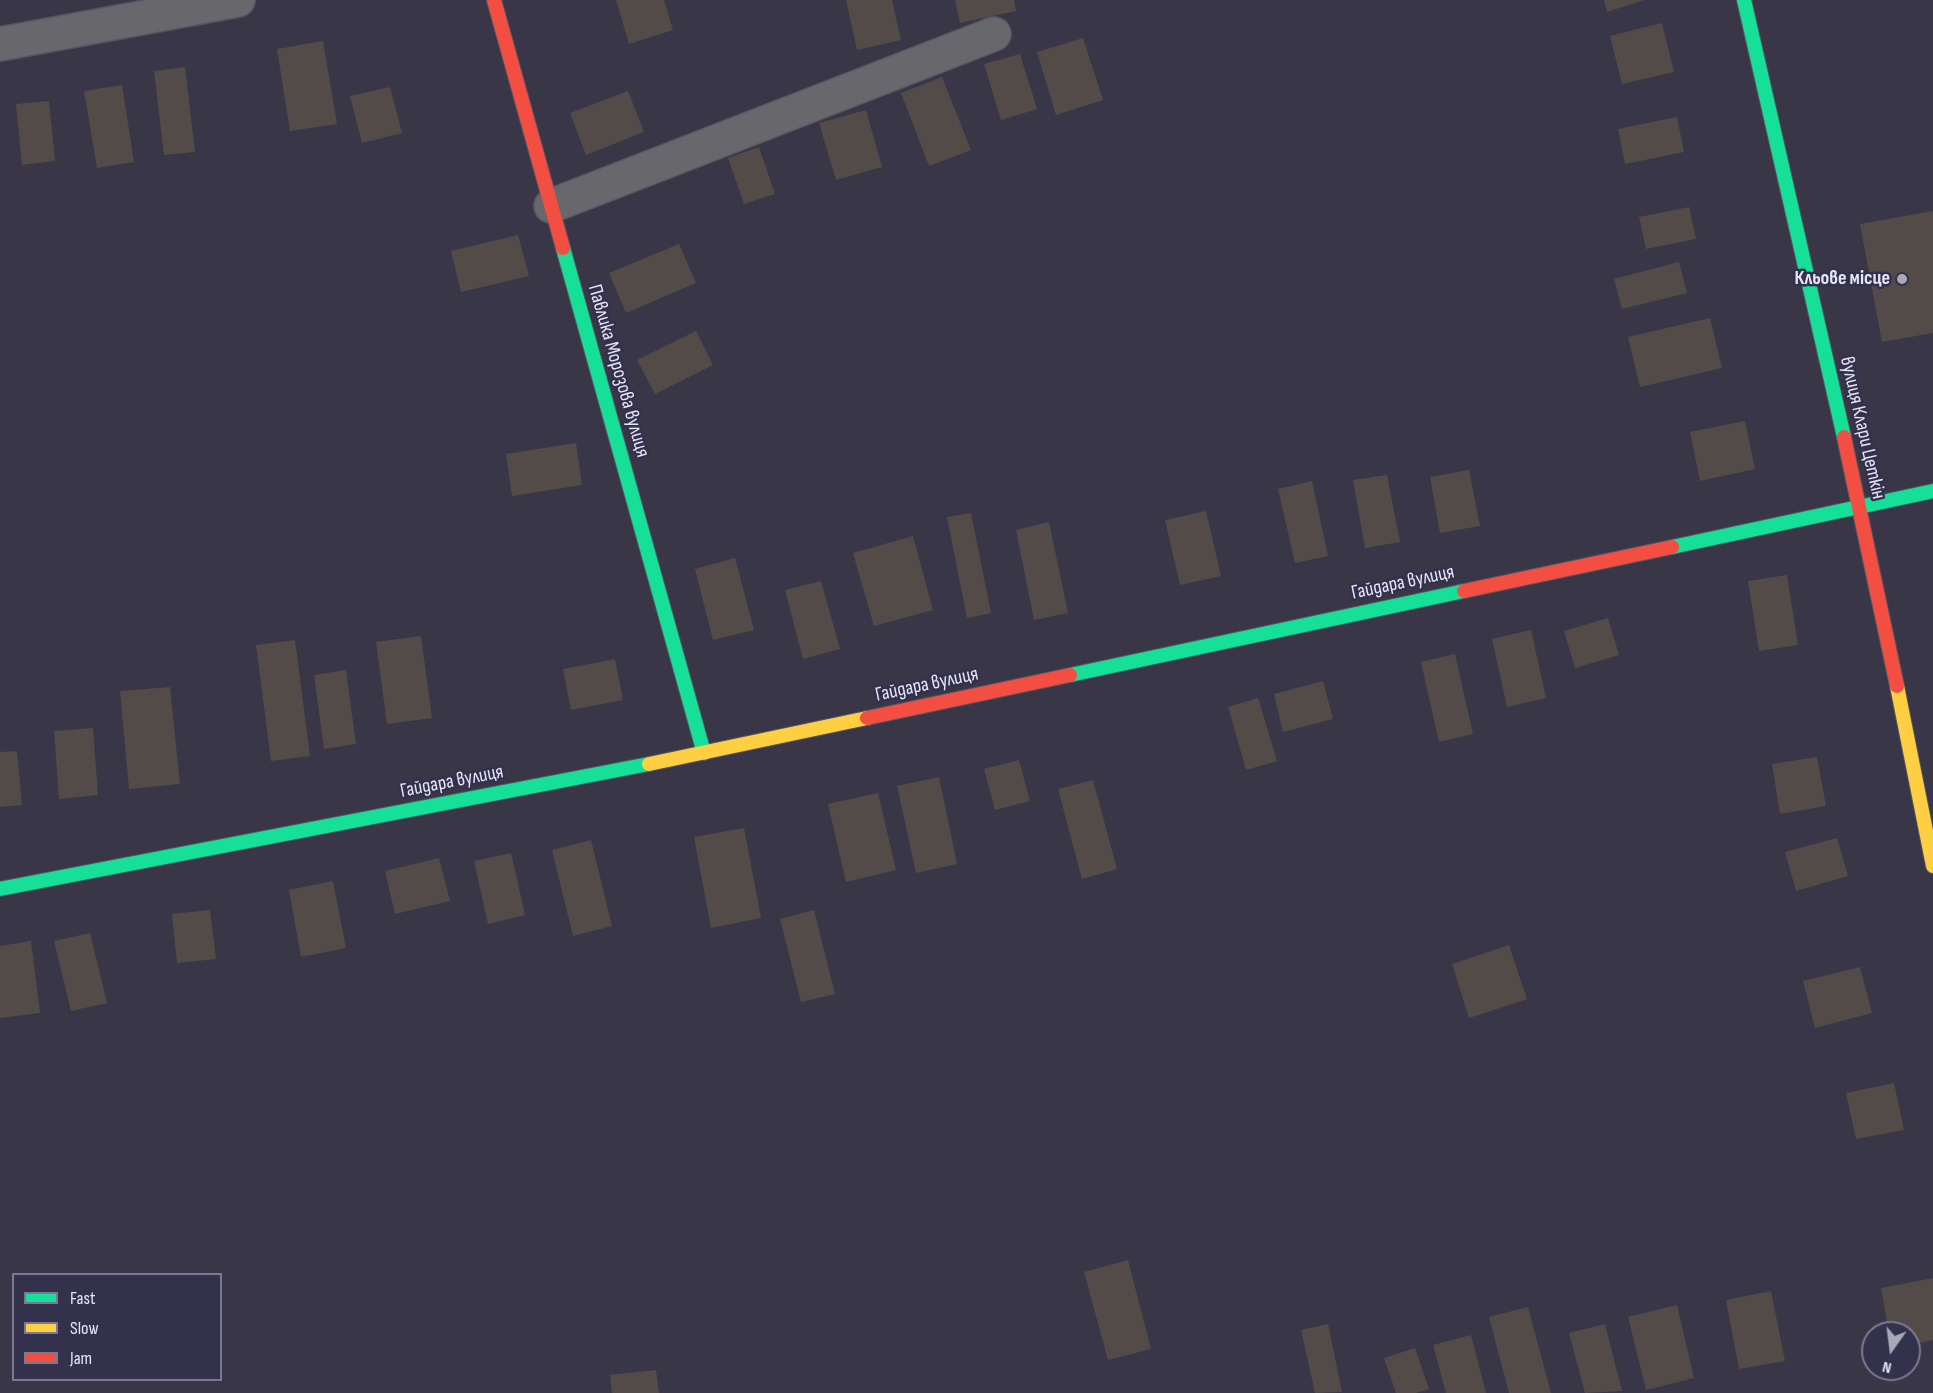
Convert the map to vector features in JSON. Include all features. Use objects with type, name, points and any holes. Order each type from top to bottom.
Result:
[{"type":"street","points":[[0,45],[238,0]]},
{"type":"street","name":"Павлика Морозова вулиця","points":[[494,0],[704,753]]},
{"type":"street","name":"вулиця Клари Цеткін","points":[[1744,0],[1860,505],[1933,866]]},
{"type":"street","points":[[551,206],[994,34]]},
{"type":"street","name":"Гайдара вулиця","points":[[0,889],[704,753],[1933,491]]},
{"type":"building","points":[[616,0],[664,0],[673,30],[629,44]]},
{"type":"building","points":[[846,0],[892,0],[901,40],[857,50]]},
{"type":"building","points":[[955,0],[1014,0],[1016,11],[960,23]]},
{"type":"building","points":[[1604,0],[1644,0],[1607,12]]},
{"type":"building","points":[[1662,23],[1674,72],[1622,84],[1610,36]]},
{"type":"building","points":[[1083,38],[1103,100],[1056,115],[1037,52]]},
{"type":"building","points":[[323,41],[337,124],[290,131],[277,49]]},
{"type":"building","points":[[1020,54],[1037,109],[1001,120],[984,64]]},
{"type":"building","points":[[185,67],[195,152],[164,155],[154,71]]},
{"type":"building","points":[[942,77],[971,150],[929,166],[901,93]]},
{"type":"building","points":[[122,85],[134,162],[97,168],[84,91]]},
{"type":"building","points":[[390,87],[402,133],[362,143],[350,96]]},
{"type":"building","points":[[628,91],[644,132],[586,155],[570,113]]},
{"type":"building","points":[[49,101],[55,161],[22,165],[16,104]]},
{"type":"building","points":[[866,110],[882,167],[836,180],[819,123]]},
{"type":"building","points":[[1677,117],[1684,152],[1625,164],[1618,129]]},
{"type":"building","points":[[759,147],[775,194],[744,204],[728,158]]},
{"type":"building","points":[[1689,207],[1696,239],[1646,249],[1639,217]]},
{"type":"building","name":"Кльове місце","points":[[1933,211],[1933,333],[1882,342],[1860,224]]},
{"type":"building","points":[[518,235],[529,276],[461,292],[451,251]]},
{"type":"building","points":[[679,244],[696,283],[626,313],[609,273]]},
{"type":"building","points":[[1679,262],[1687,293],[1622,309],[1614,279]]},
{"type":"building","points":[[1710,318],[1722,368],[1640,387],[1628,337]]},
{"type":"building","points":[[696,331],[713,365],[655,394],[637,360]]},
{"type":"building","points":[[1745,421],[1755,469],[1700,481],[1690,432]]},
{"type":"building","points":[[576,443],[582,485],[512,496],[506,454]]},
{"type":"building","points":[[1469,470],[1480,526],[1440,533],[1430,477]]},
{"type":"building","points":[[1387,475],[1400,542],[1365,548],[1353,480]]},
{"type":"building","points":[[1312,481],[1328,556],[1295,563],[1278,489]]},
{"type":"building","points":[[1206,511],[1221,576],[1180,585],[1165,520]]},
{"type":"building","points":[[971,513],[991,613],[967,618],[947,517]]},
{"type":"building","points":[[1049,522],[1068,613],[1034,620],[1016,530]]},
{"type":"building","points":[[913,536],[933,610],[874,626],[853,553]]},
{"type":"building","points":[[735,558],[754,630],[713,640],[695,569]]},
{"type":"building","points":[[1787,575],[1798,645],[1759,651],[1748,581]]},
{"type":"building","points":[[821,581],[840,649],[803,659],[785,590]]},
{"type":"building","points":[[1608,618],[1619,655],[1575,668],[1564,631]]},
{"type":"building","points":[[1531,630],[1546,698],[1507,707],[1492,639]]},
{"type":"building","points":[[421,636],[432,718],[387,724],[376,642]]},
{"type":"building","points":[[295,640],[310,756],[271,761],[256,645]]},
{"type":"building","points":[[1455,654],[1473,734],[1439,742],[1421,662]]},
{"type":"building","points":[[615,659],[623,700],[571,710],[563,669]]},
{"type":"building","points":[[346,670],[356,744],[324,749],[314,675]]},
{"type":"building","points":[[1323,681],[1333,719],[1283,732],[1274,694]]},
{"type":"building","points":[[170,687],[180,784],[129,789],[120,691]]},
{"type":"building","points":[[1258,698],[1277,761],[1246,770],[1228,707]]},
{"type":"building","points":[[93,728],[98,795],[59,799],[54,731]]},
{"type":"building","points":[[17,751],[22,805],[0,807],[0,752]]},
{"type":"building","points":[[1817,757],[1826,806],[1780,814],[1772,764]]},
{"type":"building","points":[[1019,760],[1030,801],[995,810],[984,769]]},
{"type":"building","points":[[939,777],[957,864],[916,873],[897,786]]},
{"type":"building","points":[[1093,780],[1117,869],[1082,879],[1058,789]]},
{"type":"building","points":[[878,793],[896,870],[846,882],[828,804]]},
{"type":"building","points":[[744,828],[761,918],[711,928],[694,837]]},
{"type":"building","points":[[1837,838],[1848,876],[1796,891],[1785,852]]},
{"type":"building","points":[[591,840],[612,926],[573,936],[552,850]]},
{"type":"building","points":[[511,853],[525,915],[488,924],[474,861]]},
{"type":"building","points":[[439,858],[450,901],[395,914],[385,871]]},
{"type":"building","points":[[333,881],[346,948],[301,957],[289,890]]},
{"type":"building","points":[[210,910],[216,959],[177,963],[172,914]]},
{"type":"building","points":[[814,910],[835,994],[801,1002],[780,919]]},
{"type":"building","points":[[90,933],[107,1003],[71,1011],[54,941]]},
{"type":"building","points":[[31,941],[40,1013],[0,1018],[0,946]]},
{"type":"building","points":[[1509,945],[1527,999],[1469,1018],[1452,964]]},
{"type":"building","points":[[1860,967],[1872,1013],[1815,1028],[1803,981]]},
{"type":"building","points":[[1894,1083],[1904,1130],[1856,1139],[1846,1093]]},
{"type":"building","points":[[1128,1260],[1151,1349],[1108,1360],[1084,1272]]},
{"type":"building","points":[[1933,1278],[1933,1340],[1921,1342],[1921,1321],[1887,1321],[1881,1288]]},
{"type":"building","points":[[1771,1291],[1785,1361],[1739,1369],[1726,1300]]},
{"type":"building","points":[[1677,1305],[1694,1378],[1646,1390],[1628,1317]]},
{"type":"building","points":[[1528,1307],[1551,1393],[1509,1393],[1489,1317]]},
{"type":"building","points":[[1328,1324],[1342,1392],[1315,1393],[1301,1330]]},
{"type":"building","points":[[1605,1324],[1622,1391],[1585,1393],[1569,1333]]},
{"type":"building","points":[[1471,1335],[1486,1393],[1446,1393],[1433,1345]]},
{"type":"building","points":[[1415,1348],[1429,1389],[1416,1393],[1396,1393],[1384,1358]]},
{"type":"building","points":[[656,1370],[659,1393],[612,1393],[610,1375]]},
{"type":"traffic: fast","points":[[1744,0],[1844,437]]},
{"type":"traffic: fast","points":[[563,248],[704,753]]},
{"type":"traffic: fast","points":[[1672,547],[1933,491]]},
{"type":"traffic: fast","points":[[1070,675],[1464,591]]},
{"type":"traffic: fast","points":[[0,889],[649,764]]},
{"type":"traffic: slow","points":[[1897,686],[1933,866]]},
{"type":"traffic: slow","points":[[649,764],[867,718]]},
{"type":"traffic: jam","points":[[494,0],[563,248]]},
{"type":"traffic: jam","points":[[1844,437],[1897,686]]},
{"type":"traffic: jam","points":[[1464,591],[1672,547]]},
{"type":"traffic: jam","points":[[867,718],[1070,675]]},
{"type":"place","name":"Кльове місце","points":[[1902,279]]}]
